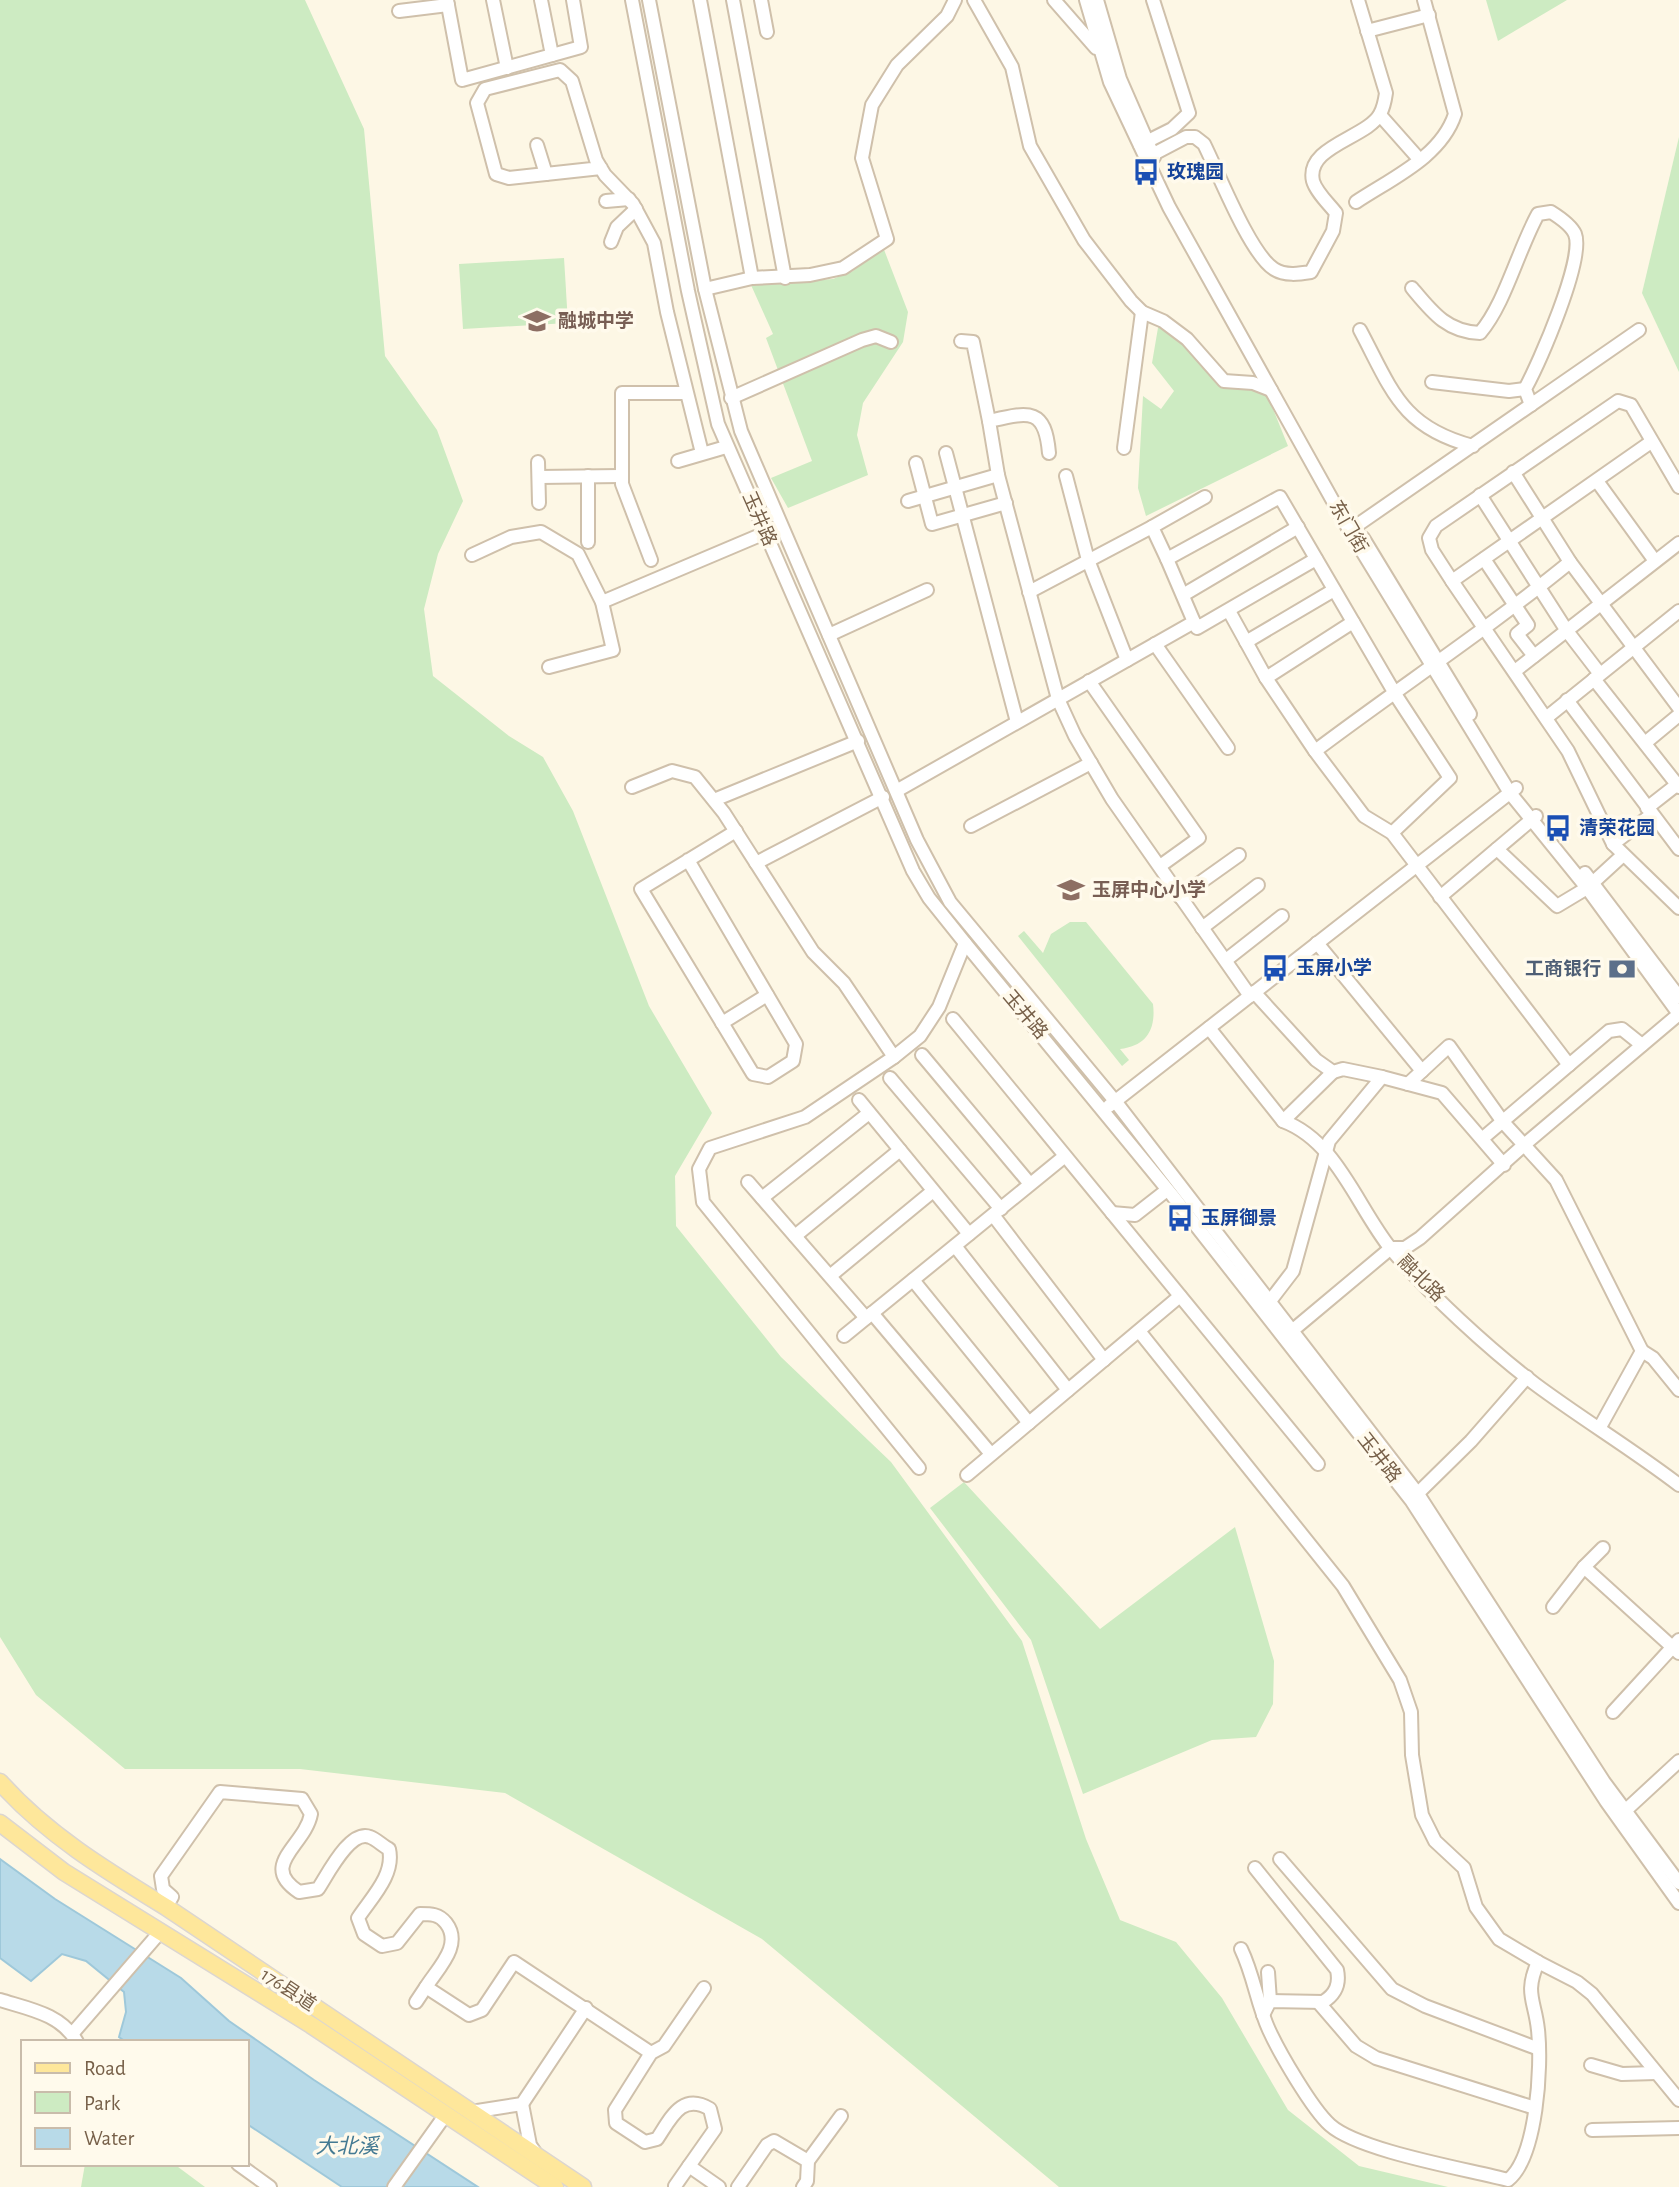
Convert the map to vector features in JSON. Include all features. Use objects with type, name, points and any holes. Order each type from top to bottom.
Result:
[{"type":"main road","name":"176县道","points":[[0,1782],[21,1806],[97,1865],[166,1907],[583,2187]]},
{"type":"main road","name":"176县道","points":[[0,1823],[64,1872],[311,2025],[555,2187]]},
{"type":"street","points":[[493,0],[507,68]]},
{"type":"street","points":[[541,0],[552,55]]},
{"type":"street","points":[[399,11],[447,3],[462,80],[581,47],[573,0]]},
{"type":"street","name":"玉井路","points":[[632,0],[688,291],[718,424],[913,871],[929,898],[965,943],[1170,1192],[1415,1497],[1606,1801],[1679,1903]]},
{"type":"street","name":"玉井路","points":[[649,0],[705,289],[741,431],[917,839],[950,902],[1115,1101],[1293,1330],[1415,1497],[1626,1810],[1679,1883]]},
{"type":"street","points":[[700,0],[752,278]]},
{"type":"street","points":[[733,0],[785,278]]},
{"type":"street","points":[[761,0],[767,32]]},
{"type":"street","points":[[705,289],[752,278],[785,278],[843,268],[887,239],[862,158],[872,105],[897,65],[947,16],[955,0]]},
{"type":"street","points":[[974,0],[1012,67],[1030,146],[1084,240],[1142,312],[1163,321],[1187,339],[1224,381],[1253,383],[1270,390],[1285,401]]},
{"type":"street","points":[[1054,0],[1099,52],[1115,64]]},
{"type":"street","name":"东门街","points":[[1086,0],[1099,52],[1144,143]]},
{"type":"street","name":"东门街","points":[[1097,0],[1115,64],[1169,207],[1348,528],[1513,791],[1679,997]]},
{"type":"street","points":[[1144,143],[1172,129],[1189,113],[1153,0]]},
{"type":"street","points":[[1149,156],[1186,137],[1195,137],[1204,144],[1240,220],[1272,267],[1284,273],[1311,272],[1333,231],[1336,213],[1313,184],[1312,173],[1316,162],[1380,115],[1386,93],[1358,0]]},
{"type":"street","points":[[1356,202],[1436,148],[1449,132],[1455,114],[1424,0]]},
{"type":"street","points":[[1367,31],[1429,15]]},
{"type":"street","points":[[601,168],[509,178],[496,174],[477,103],[485,89],[560,70],[572,80],[601,168],[633,204],[654,243],[686,393],[702,453]]},
{"type":"street","points":[[1380,115],[1419,159]]},
{"type":"street","points":[[537,145],[546,174]]},
{"type":"street","name":"东门街","points":[[1149,156],[1435,665]]},
{"type":"street","points":[[606,201],[633,204]]},
{"type":"street","points":[[611,242],[617,227],[633,204]]},
{"type":"street","points":[[1412,288],[1446,325],[1465,332],[1480,333],[1492,319],[1538,214],[1551,212],[1561,219],[1574,232],[1578,249],[1546,343],[1525,389],[1531,405]]},
{"type":"street","points":[[1124,448],[1142,312]]},
{"type":"street","points":[[1360,330],[1403,407],[1421,426],[1446,439],[1473,446]]},
{"type":"street","points":[[1356,526],[1639,330]]},
{"type":"street","points":[[731,398],[862,340],[876,336],[891,342]]},
{"type":"street","points":[[961,341],[973,342],[998,475],[1058,699],[1091,763],[1202,928],[1252,994],[1316,1060],[1333,1072]]},
{"type":"street","points":[[1432,382],[1509,391],[1525,389]]},
{"type":"street","points":[[651,560],[628,503],[621,476],[622,393],[686,393]]},
{"type":"street","points":[[1679,487],[1631,405],[1618,401],[1436,526],[1429,538],[1432,550],[1452,581],[1568,751],[1613,844],[1679,908]]},
{"type":"street","points":[[989,421],[1023,414],[1036,416],[1044,423],[1049,453]]},
{"type":"street","points":[[1452,581],[1651,442]]},
{"type":"street","points":[[678,461],[726,447]]},
{"type":"street","points":[[946,453],[1017,722]]},
{"type":"street","points":[[538,462],[539,503]]},
{"type":"street","points":[[916,463],[932,524],[1006,503]]},
{"type":"street","points":[[1514,472],[1570,562],[1679,708]]},
{"type":"street","points":[[908,500],[998,475]]},
{"type":"street","points":[[588,476],[588,542]]},
{"type":"street","points":[[539,477],[621,476]]},
{"type":"street","points":[[1066,476],[1087,560],[1127,660]]},
{"type":"street","points":[[1597,481],[1655,561]]},
{"type":"street","points":[[1480,495],[1597,676],[1678,784],[1613,844]]},
{"type":"street","points":[[1029,592],[1205,497]]},
{"type":"street","points":[[1167,559],[1280,497],[1394,691],[1450,778],[1392,833]]},
{"type":"street","points":[[1153,527],[1197,628],[1316,559]]},
{"type":"street","points":[[1183,596],[1298,527]]},
{"type":"street","points":[[472,555],[511,537],[541,532],[578,554],[602,602],[613,650],[549,667]]},
{"type":"street","points":[[602,602],[765,533]]},
{"type":"street","points":[[1514,671],[1679,543]]},
{"type":"street","points":[[1484,559],[1528,625],[1517,634],[1534,656]]},
{"type":"street","points":[[1315,751],[1394,691],[1485,631],[1570,562]]},
{"type":"street","points":[[829,635],[928,590]]},
{"type":"street","points":[[1246,642],[1334,590]]},
{"type":"street","points":[[1229,611],[1266,678],[1315,751],[1364,816],[1392,833],[1569,1065]]},
{"type":"street","points":[[1546,718],[1679,611]]},
{"type":"street","points":[[898,790],[1194,622]]},
{"type":"street","points":[[1266,678],[1353,622]]},
{"type":"street","points":[[1155,644],[1228,747]]},
{"type":"street","points":[[1089,681],[1199,838],[1160,866]]},
{"type":"street","points":[[1567,700],[1679,849]]},
{"type":"street","points":[[1645,743],[1679,715]]},
{"type":"street","points":[[714,800],[858,741]]},
{"type":"street","points":[[971,825],[1091,763]]},
{"type":"street","points":[[632,787],[672,771],[695,776],[736,831],[813,952],[845,983],[894,1058]]},
{"type":"street","points":[[1103,1110],[1513,791]]},
{"type":"street","points":[[756,863],[883,797]]},
{"type":"street","points":[[1440,897],[1534,818]]},
{"type":"street","points":[[688,860],[796,1044],[793,1060],[768,1077],[752,1074],[641,889],[688,860],[736,831]]},
{"type":"street","points":[[1497,849],[1557,906],[1590,885],[1623,855]]},
{"type":"street","points":[[1180,897],[1238,855]]},
{"type":"street","points":[[1202,928],[1258,885]]},
{"type":"street","name":"东门街","points":[[1590,885],[1679,1014]]},
{"type":"street","points":[[1226,960],[1282,916]]},
{"type":"street","points":[[919,1468],[703,1202],[699,1169],[710,1148],[805,1117],[894,1058],[920,1036],[939,1007],[965,943]]},
{"type":"street","points":[[1317,943],[1422,1071]]},
{"type":"street","points":[[722,1023],[767,995]]},
{"type":"street","points":[[1293,1330],[1391,1248],[1405,1248],[1420,1238],[1524,1145],[1679,1014]]},
{"type":"street","points":[[953,1019],[1318,1464]]},
{"type":"street","name":"融北路","points":[[1209,1028],[1283,1121],[1300,1127],[1325,1153],[1391,1248],[1458,1316],[1527,1377],[1679,1485]]},
{"type":"street","points":[[1483,1139],[1609,1031],[1622,1029],[1642,1045]]},
{"type":"street","points":[[1408,1084],[1448,1046],[1503,1122],[1556,1180],[1642,1351],[1653,1359],[1679,1390]]},
{"type":"street","points":[[922,1055],[1030,1184]]},
{"type":"street","points":[[1283,1121],[1333,1072],[1343,1069],[1442,1093],[1504,1165]]},
{"type":"street","points":[[1270,1301],[1293,1270],[1329,1141],[1382,1077]]},
{"type":"street","points":[[890,1078],[997,1212],[1104,1360]]},
{"type":"street","points":[[859,1100],[969,1234]]},
{"type":"street","points":[[762,1198],[869,1113]]},
{"type":"street","points":[[794,1236],[900,1150]]},
{"type":"street","points":[[844,1336],[1065,1156]]},
{"type":"street","points":[[748,1182],[991,1454]]},
{"type":"street","points":[[830,1276],[933,1191]]},
{"type":"street","points":[[1112,1213],[1135,1215],[1170,1192]]},
{"type":"street","points":[[1135,1242],[1139,1220],[1170,1192]]},
{"type":"street","points":[[955,1246],[1069,1390]]},
{"type":"street","points":[[913,1280],[1029,1423]]},
{"type":"street","points":[[967,1475],[1180,1296]]},
{"type":"street","points":[[1139,1331],[1343,1586],[1400,1680],[1412,1712],[1412,1755],[1422,1815],[1435,1841],[1464,1868],[1476,1907],[1499,1939],[1592,1993],[1679,2100]]},
{"type":"street","points":[[1600,1427],[1642,1351]]},
{"type":"street","points":[[1415,1497],[1471,1441],[1527,1377]]},
{"type":"street","points":[[1553,1607],[1584,1567],[1603,1548]]},
{"type":"street","points":[[1584,1567],[1677,1646],[1613,1712]]},
{"type":"street","points":[[1626,1810],[1679,1761]]},
{"type":"street","points":[[166,1907],[172,1897],[163,1889],[161,1876],[220,1792],[302,1798],[312,1814],[309,1825],[281,1864],[281,1874],[287,1884],[299,1892],[318,1889],[348,1843],[360,1835],[370,1836],[388,1849],[391,1860],[388,1871],[358,1918],[364,1934],[383,1946],[397,1943],[420,1914],[432,1914],[442,1919],[453,1937],[453,1946],[416,2003]]},
{"type":"street","points":[[1280,1859],[1392,1989],[1425,2006],[1539,2049]]},
{"type":"street","points":[[1255,1868],[1336,1970],[1339,1980],[1336,1990],[1329,1998],[1318,2003],[1269,2001]]},
{"type":"street","points":[[0,2000],[57,2020],[74,2038],[99,2002],[161,1931]]},
{"type":"street","points":[[1241,1949],[1252,1971],[1270,2032],[1329,2124],[1351,2139],[1508,2180],[1519,2171],[1535,2108],[1538,2026],[1529,1997],[1530,1981],[1538,1962]]},
{"type":"street","points":[[426,1987],[469,2015],[482,2010],[514,1962],[651,2053]]},
{"type":"street","points":[[1263,2015],[1269,2001],[1268,1972]]},
{"type":"street","points":[[675,2186],[715,2129],[710,2109],[701,2103],[688,2102],[678,2108],[657,2139],[645,2142],[616,2123],[615,2110],[651,2053],[664,2046],[704,1988]]},
{"type":"street","points":[[1318,2003],[1356,2046],[1376,2058],[1535,2108]]},
{"type":"street","points":[[536,2156],[530,2145],[522,2104],[586,2008]]},
{"type":"street","points":[[1591,2065],[1622,2074],[1656,2073]]},
{"type":"street","points":[[470,2112],[522,2104]]},
{"type":"street","points":[[394,2187],[446,2114]]},
{"type":"street","points":[[799,2185],[807,2181],[808,2161],[841,2116]]},
{"type":"street","points":[[1592,2130],[1679,2128]]},
{"type":"street","points":[[738,2187],[767,2145],[774,2141],[808,2161]]},
{"type":"street","points":[[241,2166],[270,2187]]},
{"type":"street","points":[[689,2166],[719,2187]]},
{"type":"green space","points":[[0,0],[305,0],[364,129],[385,356],[437,430],[463,501],[438,554],[424,609],[433,676],[509,736],[543,757],[573,811],[649,1006],[712,1113],[675,1176],[676,1226],[781,1357],[891,1462],[1022,1641],[1086,1839],[1120,1920],[1176,1942],[1222,1998],[1288,2110],[1359,2166],[1448,2187],[1059,2187],[762,1939],[505,1793],[300,1769],[125,1769],[36,1695],[0,1637]]},
{"type":"green space","points":[[1486,0],[1567,0],[1498,41]]},
{"type":"green space","points":[[1679,137],[1679,372],[1642,293]]},
{"type":"green space","points":[[883,247],[908,312],[903,342],[863,403],[857,435],[868,475],[788,508],[771,478],[812,461],[766,338],[773,334],[751,285],[833,279],[853,271]]},
{"type":"green space","points":[[564,258],[568,323],[463,329],[459,264]]},
{"type":"green space","points":[[1159,322],[1241,387],[1267,394],[1288,446],[1146,516],[1138,488],[1143,396],[1161,409],[1174,391],[1152,363]]},
{"type":"green space","points":[[1070,922],[1086,922],[1153,1004],[1153,1021],[1148,1035],[1137,1044],[1120,1049],[1129,1060],[1122,1066],[1018,936],[1024,931],[1043,953],[1051,934]]},
{"type":"green space","points":[[964,1482],[1100,1629],[1235,1527],[1274,1661],[1273,1704],[1256,1737],[1212,1740],[1083,1794],[1031,1640],[930,1508]]},
{"type":"green space","points":[[85,2166],[177,2166],[205,2187],[81,2187]]},
{"type":"water","name":"大北溪","points":[[0,1859],[55,1899],[181,1978],[229,2021],[314,2080],[478,2187],[342,2187],[248,2125],[248,2040],[123,2040],[119,2037],[126,2012],[124,1992],[86,1961],[62,1954],[31,1981],[0,1958]]},
{"type":"place","name":"玫瑰园","points":[[1146,172]]},
{"type":"place","name":"融城中学","points":[[537,321]]},
{"type":"place","name":"清荣花园","points":[[1558,828]]},
{"type":"place","name":"玉屏中心小学","points":[[1071,890]]},
{"type":"place","name":"玉屏小学","points":[[1275,968]]},
{"type":"place","name":"工商银行","points":[[1622,969]]},
{"type":"place","name":"玉屏御景","points":[[1180,1218]]}]
